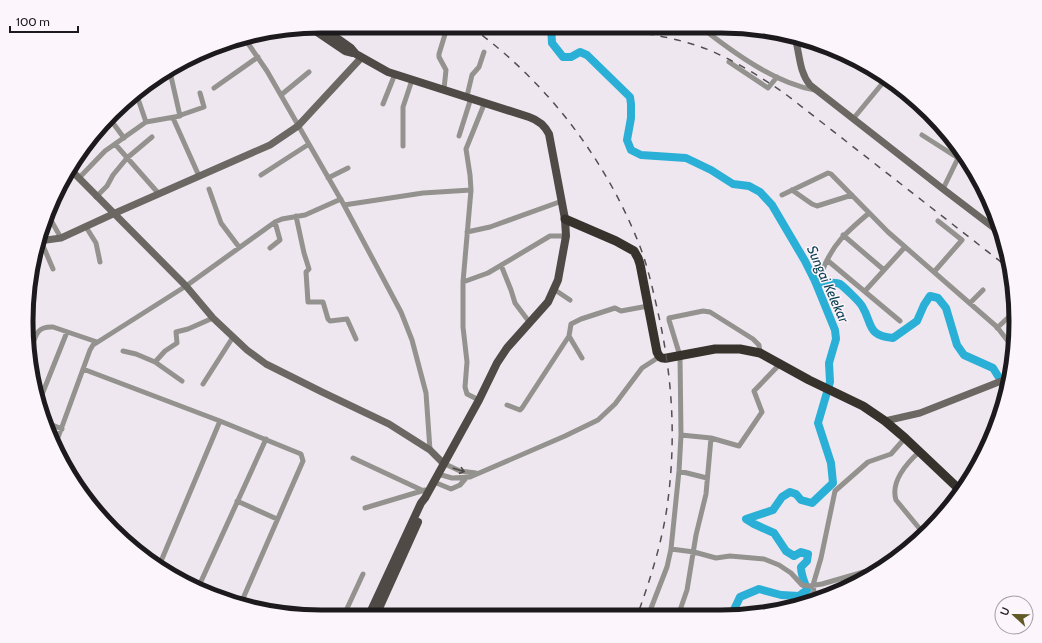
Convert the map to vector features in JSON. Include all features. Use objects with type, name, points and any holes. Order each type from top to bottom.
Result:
[{"type":"highway","points":[[565,219],[616,241],[634,251],[640,264],[659,357],[662,359],[715,349],[740,349],[760,353],[779,365],[864,406],[886,421],[956,487]]},
{"type":"main road","points":[[319,33],[345,51],[358,56],[388,72],[535,119],[547,130],[549,134],[565,219],[566,236],[563,257],[555,290],[548,302],[497,363],[479,400],[415,514],[371,610]]},
{"type":"main road","points":[[330,33],[348,46],[358,56]]},
{"type":"main road","points":[[378,610],[426,505],[426,494]]},
{"type":"street","points":[[444,89],[446,70],[439,57],[439,54],[445,33]]},
{"type":"street","points":[[708,33],[724,46],[777,77],[802,88],[816,90]]},
{"type":"street","points":[[248,43],[281,95],[341,199],[401,312],[412,340],[426,392],[430,450]]},
{"type":"street","points":[[798,44],[802,71],[806,80],[816,90],[993,227]]},
{"type":"street","points":[[459,136],[469,97],[472,75],[479,68],[484,52]]},
{"type":"street","points":[[45,240],[61,238],[270,145],[298,126],[358,56]]},
{"type":"street","points":[[214,88],[258,57]]},
{"type":"street","points":[[729,62],[768,88],[777,77]]},
{"type":"street","points":[[281,95],[309,72]]},
{"type":"street","points":[[382,104],[395,74]]},
{"type":"street","points":[[171,76],[181,115]]},
{"type":"street","points":[[403,146],[403,107],[412,80]]},
{"type":"street","points":[[853,119],[883,83]]},
{"type":"street","points":[[79,178],[105,151],[146,122],[179,117],[204,107],[200,93]]},
{"type":"street","points":[[138,99],[146,122]]},
{"type":"street","points":[[479,400],[467,394],[465,387],[467,362],[463,327],[463,282],[471,190],[466,149],[485,102]]},
{"type":"street","points":[[173,118],[199,176]]},
{"type":"street","points":[[113,122],[124,138]]},
{"type":"street","points":[[922,135],[958,158]]},
{"type":"street","points":[[96,197],[107,186],[113,175],[127,158],[152,137]]},
{"type":"street","points":[[115,144],[159,194]]},
{"type":"street","points":[[262,175],[309,144]]},
{"type":"street","points":[[943,189],[958,158]]},
{"type":"street","points":[[328,178],[348,168]]},
{"type":"street","points":[[74,173],[96,197],[186,286],[213,318],[247,350],[266,364],[389,424],[430,450],[443,463],[460,471],[476,473]]},
{"type":"street","points":[[782,195],[830,173],[905,247],[997,328],[1008,341]]},
{"type":"street","points":[[209,189],[221,223],[239,247]]},
{"type":"street","points":[[344,205],[423,193],[471,190]]},
{"type":"street","points":[[792,190],[815,206],[852,195]]},
{"type":"street","points":[[58,438],[90,350],[97,342],[186,286],[275,222],[282,219],[305,215],[341,199]]},
{"type":"street","points":[[467,232],[490,227],[562,201]]},
{"type":"street","points":[[823,269],[843,235],[869,213]]},
{"type":"street","points":[[296,216],[309,269],[306,272],[308,302],[323,302],[330,321],[347,319],[356,339]]},
{"type":"street","points":[[51,221],[61,238]]},
{"type":"street","points":[[934,272],[962,240],[938,221]]},
{"type":"street","points":[[270,248],[280,240],[275,222]]},
{"type":"street","points":[[86,227],[96,243],[100,262]]},
{"type":"street","points":[[843,235],[884,270]]},
{"type":"street","points":[[463,282],[488,273],[550,236],[566,236]]},
{"type":"street","points":[[43,247],[53,269]]},
{"type":"street","points":[[865,291],[905,247]]},
{"type":"street","points":[[827,260],[900,321]]},
{"type":"street","points":[[501,265],[515,303],[530,323]]},
{"type":"street","points":[[555,290],[570,300]]},
{"type":"street","points":[[970,303],[983,290]]},
{"type":"street","points":[[507,405],[520,410],[569,336],[571,324],[581,319],[615,308],[621,311],[648,306]]},
{"type":"street","points":[[651,610],[667,567],[671,549],[679,471],[681,435],[680,356],[669,318],[703,311],[710,312],[753,339],[759,345],[760,353]]},
{"type":"street","points":[[997,328],[1009,317]]},
{"type":"street","points":[[155,362],[165,351],[176,343],[176,332],[188,329],[213,318]]},
{"type":"street","points":[[34,340],[37,332],[42,328],[53,327],[97,342]]},
{"type":"street","points":[[42,393],[67,332]]},
{"type":"street","points":[[569,336],[582,358]]},
{"type":"street","points":[[203,384],[233,337]]},
{"type":"street","points":[[123,351],[136,354],[155,362],[182,381]]},
{"type":"street","points":[[436,478],[451,489],[460,485],[466,478],[476,473],[565,436],[598,420],[615,404],[642,368],[659,357]]},
{"type":"street","points":[[681,435],[711,438],[739,446],[762,412],[754,391],[779,365]]},
{"type":"street","points":[[83,369],[299,452],[303,457],[303,461],[243,599]]},
{"type":"street","points":[[886,421],[920,413],[1002,381]]},
{"type":"street","points":[[161,561],[220,421]]},
{"type":"street","points":[[52,425],[62,429]]},
{"type":"street","points":[[680,610],[687,590],[696,535],[706,494],[711,438]]},
{"type":"street","points":[[811,596],[814,592],[811,586],[821,558],[836,491],[868,462],[892,454],[905,438]]},
{"type":"street","points":[[200,583],[266,439]]},
{"type":"street","points":[[919,452],[907,464],[899,476],[894,496],[921,530]]},
{"type":"street","points":[[353,458],[426,494]]},
{"type":"street","points":[[679,471],[707,478]]},
{"type":"street","points":[[436,478],[466,478]]},
{"type":"street","points":[[365,508],[426,494]]},
{"type":"street","points":[[237,501],[277,519]]},
{"type":"street","points":[[671,549],[694,552],[716,558],[730,556],[764,559],[779,565],[792,574],[802,585],[811,586],[863,572]]},
{"type":"street","points":[[346,610],[363,574]]},
{"type":"waterway","name":"Sungai Kelekar","points":[[551,33],[552,43],[563,57],[571,57],[580,52],[587,55],[630,97],[631,118],[627,140],[631,150],[641,155],[686,158],[711,170],[733,184],[749,186],[760,192],[772,205],[805,261],[835,330],[836,339],[829,363],[830,382],[818,423],[831,463],[833,483],[812,503],[801,500],[796,494],[790,492],[782,497],[773,510],[746,519],[774,533],[786,551],[794,556],[801,552],[808,554],[807,561],[801,567],[802,576],[807,590],[799,596],[781,595],[759,589],[740,597],[734,609]]},
{"type":"waterway","points":[[815,281],[840,284],[862,306],[874,331],[884,337],[893,338],[917,321],[930,296],[938,298],[946,308],[957,345],[964,355],[993,368],[1002,382]]},
{"type":"railway","points":[[479,33],[498,48],[524,72],[548,97],[591,152],[609,181],[625,212],[647,267],[667,359],[672,410],[672,436],[666,514],[661,540],[639,610]]},
{"type":"railway","points":[[645,33],[671,38],[709,50],[730,60],[769,83],[788,96],[1003,263]]}]
